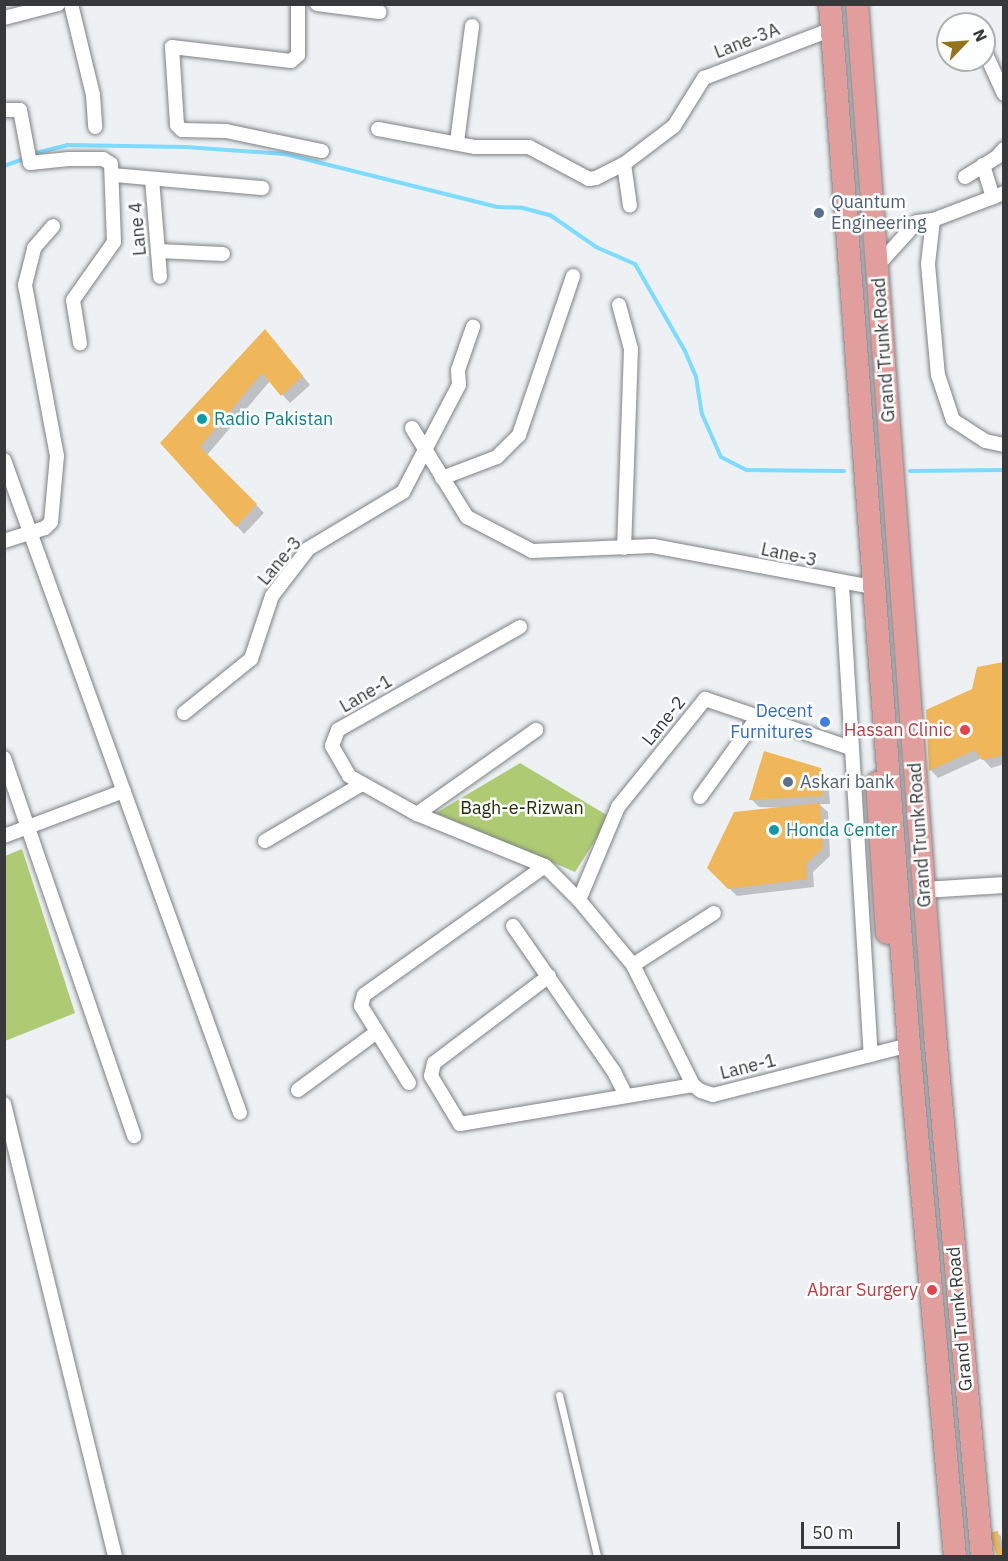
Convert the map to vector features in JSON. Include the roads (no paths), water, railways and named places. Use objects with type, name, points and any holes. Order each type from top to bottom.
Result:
[{"type":"highway","name":"Grand Trunk Road","points":[[830,4],[882,650],[909,1045],[955,1557]]},
{"type":"highway","name":"Grand Trunk Road","points":[[858,15],[924,890],[982,1557]]},
{"type":"highway","name":"Grand Trunk Road","points":[[882,650],[876,757],[879,853],[893,990],[909,1045]]},
{"type":"highway","points":[[899,893],[924,890]]},
{"type":"street","points":[[4,18],[23,9],[58,4]]},
{"type":"street","points":[[71,4],[93,95],[95,127]]},
{"type":"street","points":[[298,4],[298,56],[291,61],[171,47],[177,124],[182,130],[226,131],[322,151]]},
{"type":"street","points":[[317,4],[379,12]]},
{"type":"street","points":[[858,15],[871,4]]},
{"type":"street","points":[[378,129],[458,142],[472,26]]},
{"type":"street","name":"Lane-3A","points":[[458,142],[475,147],[529,147],[589,179],[624,164],[674,126],[691,104],[704,78],[832,28]]},
{"type":"street","points":[[994,72],[1004,94]]},
{"type":"street","points":[[4,110],[20,110],[27,160],[35,164],[104,159],[108,160],[113,175],[114,242],[72,305],[80,343]]},
{"type":"street","points":[[965,177],[998,158],[1004,149]]},
{"type":"street","points":[[624,164],[630,206]]},
{"type":"street","points":[[878,265],[917,222],[933,220],[998,195],[983,165]]},
{"type":"street","points":[[113,175],[262,188]]},
{"type":"street","name":"Lane 4","points":[[152,179],[160,277]]},
{"type":"street","points":[[933,220],[928,264],[938,375],[953,420],[985,441],[1004,445]]},
{"type":"street","points":[[4,541],[30,533],[51,522],[57,456],[25,285],[34,248],[53,226]]},
{"type":"street","points":[[158,251],[223,254]]},
{"type":"street","points":[[442,478],[497,458],[511,448],[519,435],[573,276]]},
{"type":"street","points":[[619,306],[631,349],[624,548]]},
{"type":"street","points":[[426,450],[459,385],[458,370],[473,327]]},
{"type":"street","name":"Lane-3","points":[[412,428],[467,517],[532,551],[653,546],[842,585],[877,588]]},
{"type":"street","name":"Lane-3","points":[[184,713],[251,658],[272,596],[308,549],[403,492],[426,450]]},
{"type":"street","points":[[4,460],[240,1113]]},
{"type":"street","points":[[842,585],[871,1055]]},
{"type":"street","name":"Lane-1","points":[[520,627],[338,730],[332,746],[349,776],[360,785],[417,814],[545,866],[579,900],[633,965],[693,1085],[713,1095],[909,1045]]},
{"type":"street","name":"Lane-2","points":[[579,900],[618,807],[705,699],[851,748]]},
{"type":"street","points":[[700,797],[757,718]]},
{"type":"street","points":[[417,814],[536,730]]},
{"type":"street","points":[[4,758],[134,1136]]},
{"type":"street","points":[[265,841],[360,785]]},
{"type":"street","points":[[4,836],[124,791]]},
{"type":"street","points":[[409,1083],[361,1006],[364,994],[545,866]]},
{"type":"street","points":[[924,890],[1004,885]]},
{"type":"street","points":[[633,965],[714,913]]},
{"type":"street","points":[[513,926],[549,976],[626,1096]]},
{"type":"street","points":[[549,976],[434,1063],[431,1076],[460,1124],[693,1085]]},
{"type":"street","points":[[298,1090],[377,1032]]},
{"type":"street","points":[[4,1104],[10,1153],[115,1557]]},
{"type":"lane","points":[[559,1395],[597,1557]]},
{"type":"waterway","points":[[32,154],[67,145],[185,147],[285,154],[498,207],[523,208],[550,215],[596,247],[635,264],[685,351],[696,377],[702,414],[721,457],[747,470],[844,471]]},
{"type":"waterway","points":[[4,166],[26,158]]},
{"type":"waterway","points":[[910,471],[1004,470]]},
{"type":"place","name":"Quantum Engineering","points":[[819,213]]},
{"type":"place","name":"Radio Pakistan","points":[[202,419]]},
{"type":"place","name":"Decent Furnitures","points":[[825,722]]},
{"type":"place","name":"Hassan Clinic","points":[[965,730]]},
{"type":"place","name":"Askari bank","points":[[788,782]]},
{"type":"place","name":"Honda Center","points":[[774,830]]},
{"type":"place","name":"Abrar Surgery","points":[[932,1290]]},
{"type":"park label","name":"Bagh-e-Rizwan","points":[[522,808]]}]
